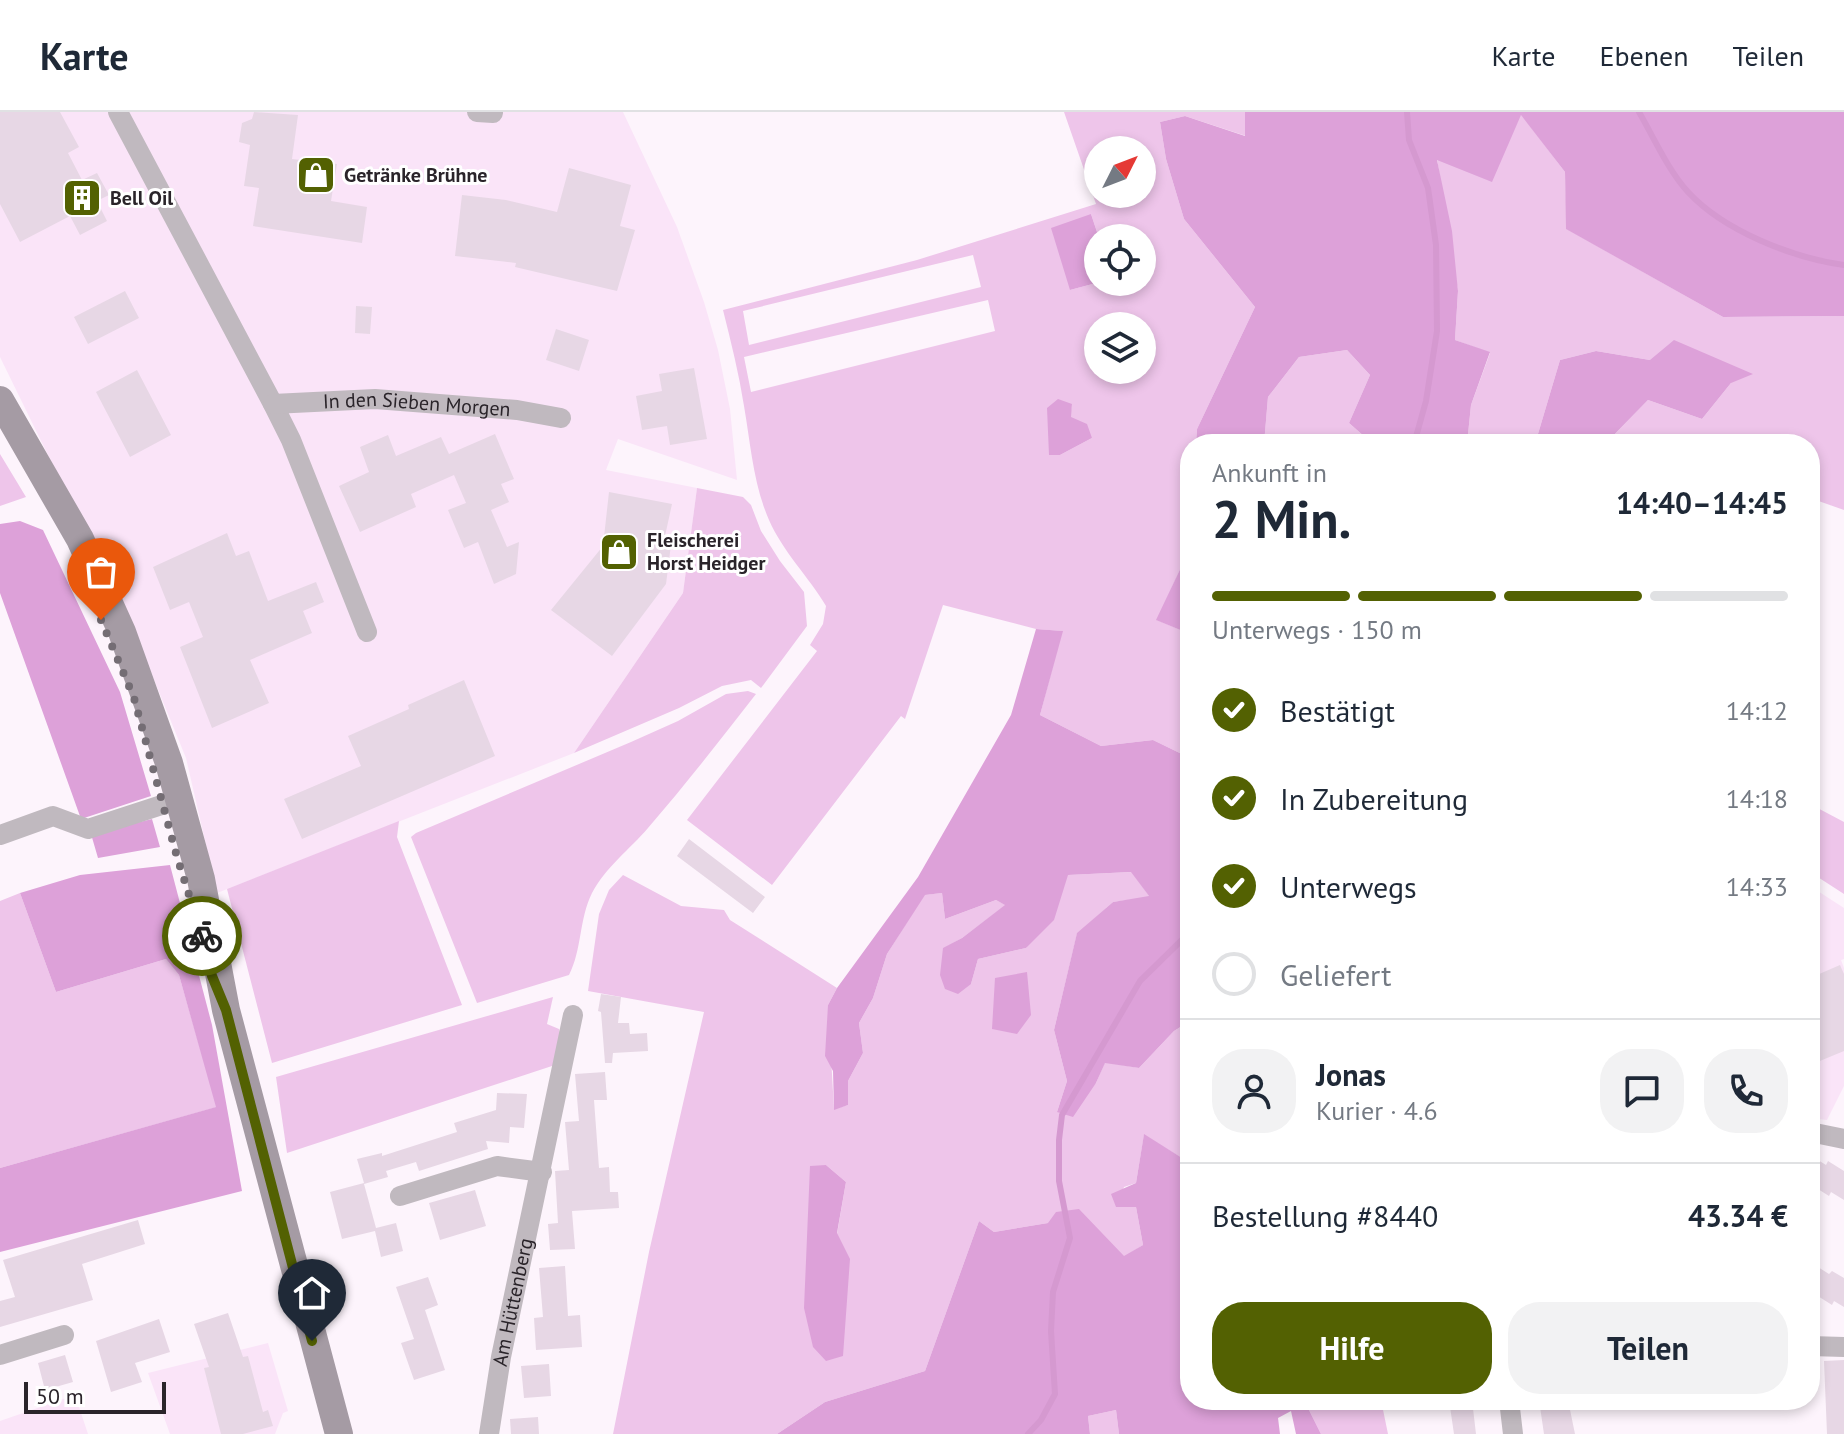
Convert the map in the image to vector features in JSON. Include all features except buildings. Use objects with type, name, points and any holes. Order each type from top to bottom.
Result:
[{"type":"main road","points":[[0,400],[80,539],[133,661],[172,802],[212,976],[226,1010],[339,1434]]},
{"type":"main road","points":[[0,424],[57,528],[128,680],[172,802]]},
{"type":"street","points":[[118,112],[291,440],[367,632]]},
{"type":"street","name":"In den Sieben Morgen","points":[[273,404],[375,399],[517,410],[561,418]]},
{"type":"street","points":[[0,835],[53,816],[88,829],[172,802]]},
{"type":"street","name":"Am Hüttenberg","points":[[489,1434],[501,1357],[573,1015]]},
{"type":"street","points":[[1820,1134],[1844,1139]]},
{"type":"street","points":[[400,1196],[497,1166],[542,1172]]},
{"type":"street","points":[[0,1355],[64,1335]]},
{"type":"street","points":[[1820,1346],[1844,1347]]},
{"type":"street","points":[[1510,1410],[1513,1434]]},
{"type":"shaded area","points":[[0,112],[623,112],[677,227],[704,302],[730,409],[737,480],[618,439],[606,470],[697,488],[683,593],[574,753],[217,893],[186,758],[134,631],[0,357]]},
{"type":"shaded area","points":[[1064,112],[1245,112],[1246,136],[1185,116],[1160,122],[1166,159],[1184,219],[1255,307],[1197,434],[1180,434],[1180,570],[1157,620],[1180,630],[1180,753],[1153,740],[1101,746],[1040,715],[1062,631],[1036,629],[943,605],[905,719],[901,716],[772,885],[687,820],[817,651],[810,645],[823,624],[826,606],[781,543],[764,506],[723,310],[917,260],[1084,208],[1156,208],[1156,136],[1084,136],[1084,170]],"holes":[[[973,255],[981,287],[749,345],[743,311]],[[988,300],[995,331],[751,392],[744,357]],[[1072,404],[1070,417],[1092,438],[1060,455],[1049,424],[1048,408]]]},
{"type":"shaded area","points":[[1245,112],[1844,112],[1844,316],[1723,317],[1566,229],[1565,172],[1521,115],[1492,182],[1437,160],[1452,231],[1458,291],[1455,340],[1490,352],[1471,405],[1468,434],[1362,434],[1349,423],[1370,375],[1347,350],[1299,357],[1268,397],[1265,434],[1197,434],[1255,307],[1184,219],[1166,159],[1160,122],[1185,116],[1245,136]]},
{"type":"shaded area","points":[[1521,114],[1565,172],[1567,229],[1723,317],[1844,316],[1844,510],[1820,502],[1820,434],[1615,434],[1648,400],[1702,419],[1731,383],[1650,360],[1596,351],[1560,360],[1538,434],[1468,434],[1471,405],[1490,353],[1455,340],[1458,291],[1437,159],[1491,181]]},
{"type":"shaded area","points":[[1091,214],[1094,224],[1084,224],[1084,286],[1070,290],[1051,228]]},
{"type":"shaded area","points":[[1674,340],[1753,374],[1731,383],[1702,419],[1648,400],[1615,434],[1538,434],[1560,360],[1596,351],[1650,360]]},
{"type":"shaded area","points":[[1347,350],[1370,375],[1349,423],[1362,434],[1265,434],[1268,397],[1299,357]]},
{"type":"shaded area","points":[[1058,399],[1072,404],[1071,417],[1087,424],[1092,438],[1060,455],[1049,455],[1047,408]]},
{"type":"shaded area","points":[[0,454],[26,497],[0,506]]},
{"type":"shaded area","points":[[697,488],[743,497],[751,505],[761,531],[804,592],[807,626],[761,688],[751,680],[722,686],[574,753],[683,593]]},
{"type":"shaded area","points":[[20,521],[43,530],[120,692],[151,796],[81,819],[0,593],[0,524]]},
{"type":"shaded area","points":[[1180,569],[1180,630],[1156,620]]},
{"type":"shaded area","points":[[1036,629],[1063,631],[1040,715],[1101,746],[1153,740],[1180,753],[1180,1027],[1139,1068],[1105,1063],[1096,1083],[1073,1117],[1057,1112],[1067,1081],[1054,1030],[1077,933],[1113,902],[1149,896],[1131,872],[1068,875],[1054,920],[1026,948],[978,959],[971,984],[958,994],[945,989],[940,975],[943,948],[962,938],[1005,905],[996,900],[945,919],[942,893],[925,895],[887,954],[873,998],[859,1023],[863,1053],[848,1081],[848,1105],[834,1110],[833,1071],[825,1056],[828,1005],[837,988],[918,877],[1011,715]]},
{"type":"shaded area","points":[[748,691],[756,694],[662,811],[597,884],[588,903],[569,975],[477,1003],[411,837],[678,721],[726,694]]},
{"type":"shaded area","points":[[1820,809],[1844,822],[1844,894],[1820,878]]},
{"type":"shaded area","points":[[152,819],[160,847],[98,858],[91,834]]},
{"type":"shaded area","points":[[399,821],[397,837],[462,1005],[272,1063],[227,889]]},
{"type":"shaded area","points":[[170,865],[212,1025],[242,1191],[0,1252],[0,1168],[216,1107],[179,975],[166,959],[56,992],[20,893],[80,875]]},
{"type":"shaded area","points":[[1132,872],[1150,897],[1113,902],[1077,934],[1054,1030],[1067,1081],[1057,1112],[1096,1083],[1105,1062],[1139,1068],[1180,1027],[1180,1157],[1144,1135],[1136,1183],[1124,1187],[1117,1207],[1136,1207],[1143,1245],[1124,1257],[1048,1223],[994,1232],[979,1221],[925,1371],[825,1402],[777,1434],[613,1434],[649,1252],[704,1012],[588,991],[599,914],[609,890],[623,875],[681,906],[724,910],[730,920],[837,988],[828,1005],[834,1109],[848,1105],[848,1081],[863,1053],[859,1023],[873,998],[887,954],[924,895],[942,893],[945,919],[996,900],[1006,905],[943,949],[971,984],[978,959],[1026,948],[1067,875]],"holes":[[[826,1165],[846,1182],[837,1234]]]},
{"type":"shaded area","points":[[1820,892],[1844,908],[1844,959],[1841,960],[1844,968],[1844,1086],[1827,1120],[1820,1119]]},
{"type":"shaded area","points":[[20,893],[56,992],[166,959],[179,975],[217,1107],[0,1168],[0,901]]},
{"type":"shaded area","points":[[1027,972],[1031,1015],[1017,1034],[992,1029],[995,978]]},
{"type":"shaded area","points":[[553,997],[547,1024],[559,1029],[561,1036],[555,1065],[287,1153],[276,1077]]},
{"type":"shaded area","points":[[1144,1134],[1180,1157],[1180,1410],[1309,1410],[1321,1434],[1296,1434],[1291,1411],[1278,1418],[1280,1434],[1119,1434],[1116,1410],[1088,1416],[1090,1434],[777,1434],[825,1402],[925,1371],[979,1221],[994,1232],[1048,1223],[1056,1212],[1079,1209],[1124,1256],[1143,1245],[1136,1207],[1116,1207],[1111,1194],[1136,1183]]},
{"type":"shaded area","points":[[826,1165],[846,1182],[837,1233],[850,1259],[843,1356],[826,1361],[813,1347],[804,1308],[810,1166]]},
{"type":"shaded area","points":[[268,1343],[288,1411],[283,1413],[275,1434],[170,1434],[148,1373]]},
{"type":"shaded area","points":[[75,1395],[88,1434],[0,1434],[0,1421]]},
{"type":"shaded area","points":[[1116,1410],[1119,1434],[1090,1434],[1088,1416]]},
{"type":"shaded area","points":[[1309,1410],[1383,1410],[1388,1434],[1321,1434]]},
{"type":"waterway","points":[[1407,112],[1409,140],[1428,188],[1436,245],[1437,331],[1426,401],[1417,434]]},
{"type":"waterway","points":[[1639,112],[1674,174],[1688,192],[1720,219],[1782,249],[1844,265]]},
{"type":"waterway","points":[[1028,1434],[1041,1420],[1055,1394],[1051,1331],[1053,1292],[1070,1238],[1059,1181],[1062,1115],[1140,981],[1180,942]]},
{"type":"way so far","points":[[101,620],[134,698],[182,875],[202,936]]},
{"type":"place","name":"Getränke Brühne","points":[[316,175]]},
{"type":"place","name":"Bell Oil","points":[[82,198]]},
{"type":"place","name":"Fleischerei Horst Heidger","points":[[619,552]]},
{"type":"route","points":[[202,936],[212,976],[226,1010],[312,1341]]}]
